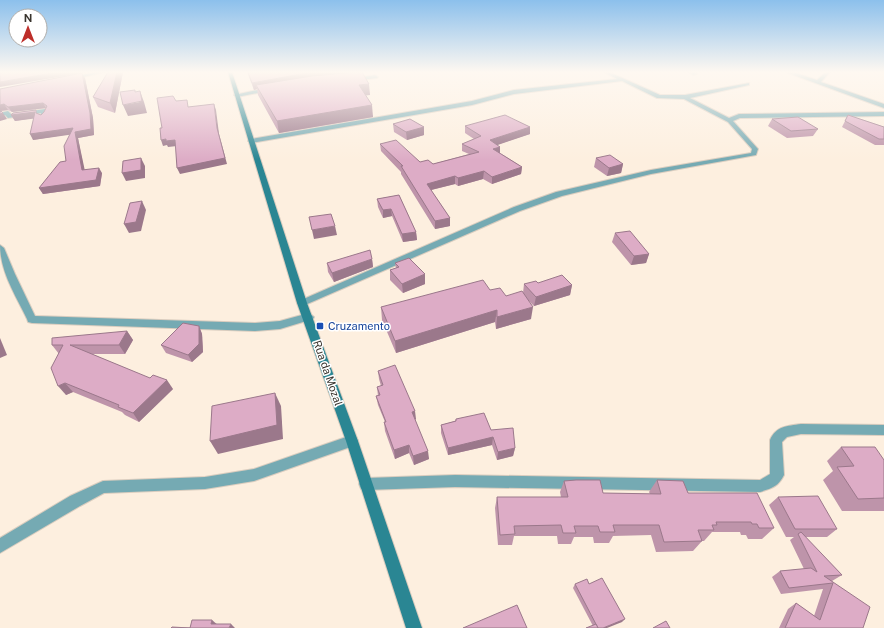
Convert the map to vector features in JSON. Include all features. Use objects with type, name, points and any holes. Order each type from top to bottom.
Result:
[{"type":"main road","name":"Rua da Mozal","points":[[239,101],[302,302],[309,317],[352,441],[414,628]]},
{"type":"street","points":[[251,141],[478,101]]},
{"type":"street","points":[[302,302],[517,209],[559,194],[609,181],[754,154],[755,149],[730,120],[694,101]]},
{"type":"street","points":[[872,101],[884,106]]},
{"type":"street","points":[[0,115],[8,113],[8,116],[45,111],[43,117]]},
{"type":"street","points":[[730,120],[739,116],[884,114]]},
{"type":"street","points":[[0,249],[10,274],[32,319],[255,327],[280,324],[309,317]]},
{"type":"street","points":[[366,484],[455,481],[760,486],[774,480],[777,475],[776,440],[783,432],[801,429],[884,430]]},
{"type":"street","points":[[0,546],[75,501],[103,487],[205,483],[254,475],[352,441]]},
{"type":"building","points":[[0,101],[88,101],[91,129],[75,132],[82,170],[99,168],[96,180],[39,188],[60,162],[66,161],[64,146],[73,128],[30,134],[35,112],[11,115],[13,113],[36,110],[36,113],[41,115],[47,106],[43,103],[8,107],[4,104],[0,105]]},
{"type":"building","points":[[122,101],[141,101],[123,105]]},
{"type":"building","points":[[158,101],[187,101],[188,107],[214,104],[217,128],[225,158],[177,168],[175,140],[161,140],[160,128],[162,128]]},
{"type":"building","points":[[266,101],[370,101],[372,105],[277,121]]},
{"type":"building","points":[[505,115],[530,127],[490,140],[500,147],[493,149],[522,167],[492,177],[484,171],[458,178],[455,176],[427,184],[450,218],[435,221],[401,166],[403,166],[380,144],[396,140],[420,162],[428,160],[433,164],[479,152],[462,144],[481,136],[465,126]]},
{"type":"building","points":[[848,115],[884,127],[884,139],[879,139],[845,121]]},
{"type":"building","points":[[798,117],[818,129],[791,131],[772,119]]},
{"type":"building","points":[[410,119],[424,127],[406,132],[393,124]]},
{"type":"building","points":[[610,155],[623,164],[609,168],[596,158]]},
{"type":"building","points":[[141,158],[141,170],[122,173],[123,161]]},
{"type":"building","points":[[399,195],[416,232],[402,234],[391,209],[383,210],[377,199]]},
{"type":"building","points":[[142,201],[136,222],[124,224],[130,203]]},
{"type":"building","points":[[331,214],[335,226],[312,230],[309,217]]},
{"type":"building","points":[[630,231],[649,254],[634,256],[615,233]]},
{"type":"building","points":[[370,250],[372,259],[332,273],[327,263]]},
{"type":"building","points":[[409,258],[425,274],[402,284],[390,270],[399,267],[395,263]]},
{"type":"building","points":[[562,275],[572,285],[536,297],[524,284],[536,281],[538,283]]},
{"type":"building","points":[[483,280],[490,290],[500,288],[506,296],[522,291],[533,307],[497,317],[497,310],[395,341],[381,307]]},
{"type":"building","points":[[183,323],[199,326],[199,344],[188,355],[161,345]]},
{"type":"building","points":[[127,331],[119,345],[70,345],[150,378],[153,375],[167,380],[133,413],[118,407],[119,405],[65,383],[58,386],[51,368],[63,345],[52,345],[52,338]]},
{"type":"building","points":[[395,365],[415,411],[412,412],[428,451],[413,456],[409,445],[394,450],[384,422],[386,422],[376,396],[380,395],[377,387],[383,385],[378,371]]},
{"type":"building","points":[[275,393],[277,425],[210,441],[212,406]]},
{"type":"building","points":[[484,413],[491,430],[513,428],[515,448],[498,452],[493,437],[448,448],[441,425],[456,421],[456,419]]},
{"type":"building","points":[[841,447],[875,447],[884,460],[884,498],[858,499],[837,467],[854,466]]},
{"type":"building","points":[[600,480],[603,493],[661,494],[657,480],[683,481],[688,493],[757,493],[774,528],[759,528],[757,524],[752,524],[751,522],[716,522],[717,525],[712,525],[714,530],[698,530],[702,541],[664,542],[659,525],[613,525],[615,532],[600,532],[598,526],[574,526],[576,533],[563,533],[561,525],[514,526],[515,534],[500,535],[497,497],[568,497],[564,481]]},
{"type":"building","points":[[818,496],[837,529],[795,529],[778,497]]},
{"type":"building","points":[[801,532],[842,575],[824,576],[870,607],[863,628],[785,628],[796,603],[820,620],[833,583],[789,588],[780,571],[811,568],[817,572],[798,534]]},
{"type":"building","points":[[602,578],[625,619],[603,628],[598,628],[575,584],[587,579],[589,584]]},
{"type":"building","points":[[517,605],[527,628],[463,628]]},
{"type":"building","points":[[192,620],[212,620],[211,624],[231,624],[229,628],[190,628]]},
{"type":"building","points":[[666,621],[670,628],[653,628]]},
{"type":"building","points":[[596,624],[598,628],[586,628]]},
{"type":"place","name":"Cruzamento","points":[[320,326]]}]
